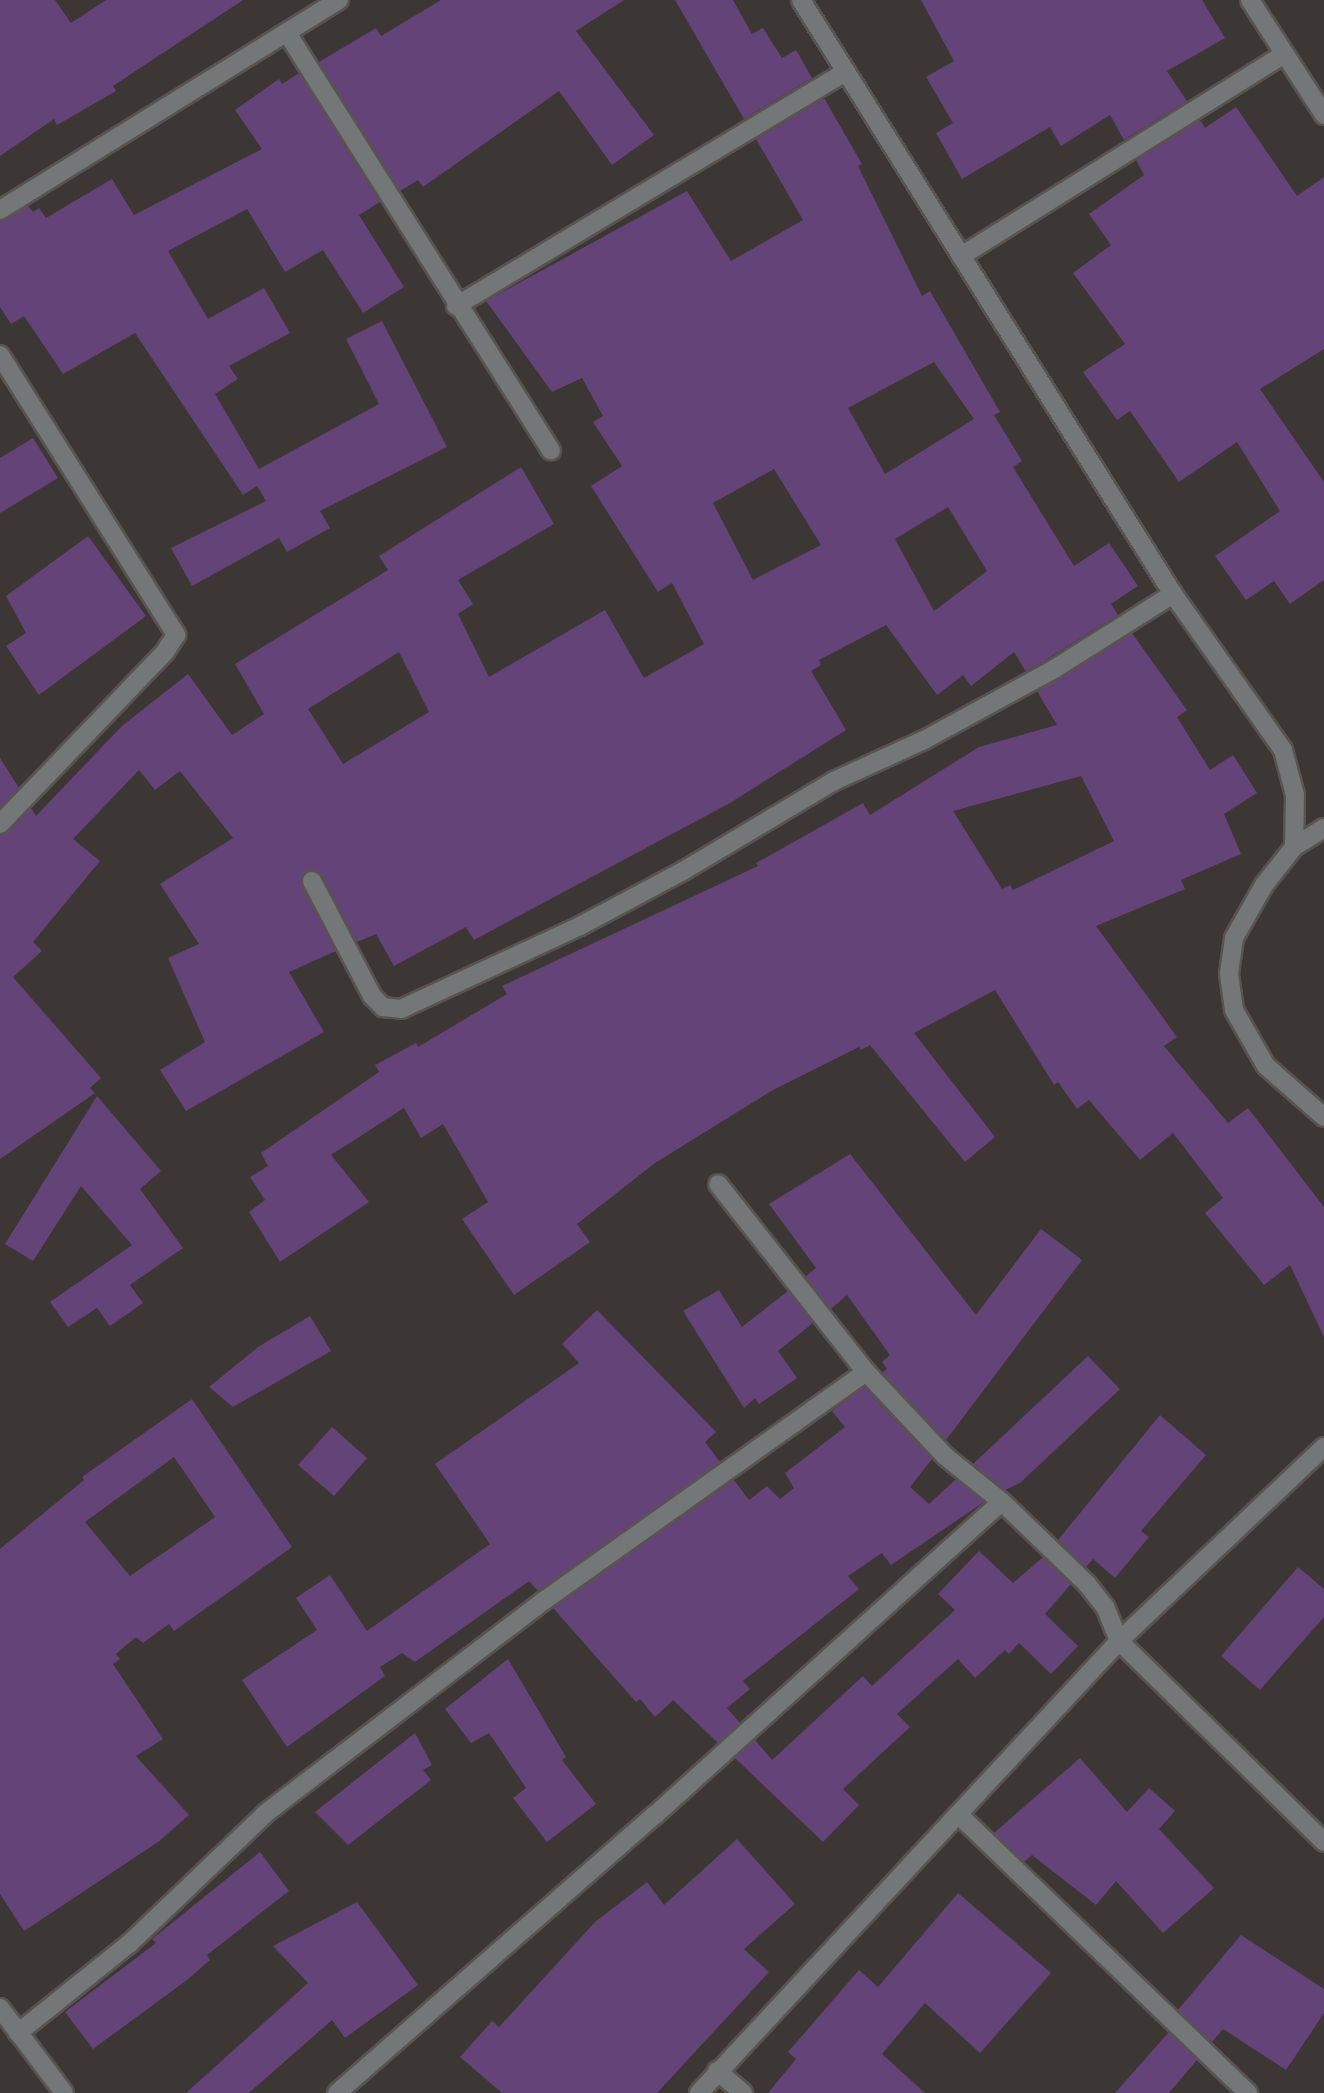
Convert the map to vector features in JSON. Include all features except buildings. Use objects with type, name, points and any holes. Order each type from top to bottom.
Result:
[{"type":"street","points":[[0,210],[339,0]]},
{"type":"street","points":[[801,0],[1173,594],[1283,750],[1296,795],[1294,847]]},
{"type":"street","points":[[1250,0],[1324,115]]},
{"type":"street","points":[[287,33],[456,306],[551,451]]},
{"type":"street","points":[[961,256],[1284,54]]},
{"type":"street","points":[[456,306],[845,72]]},
{"type":"street","points":[[0,355],[176,635],[165,653],[0,824]]},
{"type":"street","points":[[312,881],[372,996],[383,1007],[401,1009],[580,926],[672,877],[834,781],[924,740],[1054,669],[1173,594]]},
{"type":"street","points":[[1324,828],[1294,847],[1264,885],[1234,938],[1229,974],[1234,1010],[1266,1066],[1324,1117]]},
{"type":"street","points":[[718,1184],[866,1372],[945,1456],[1002,1502],[1087,1584],[1105,1607],[1119,1641],[1324,1842]]},
{"type":"street","points":[[18,2033],[130,1943],[266,1813],[545,1600],[866,1372]]},
{"type":"street","points":[[699,2093],[717,2070],[960,1816],[1119,1641],[1324,1447]]},
{"type":"street","points":[[337,2093],[655,1815],[1002,1502]]},
{"type":"street","points":[[960,1816],[1248,2093]]},
{"type":"street","points":[[0,2008],[64,2093]]},
{"type":"street","points":[[717,2070],[743,2093]]}]
